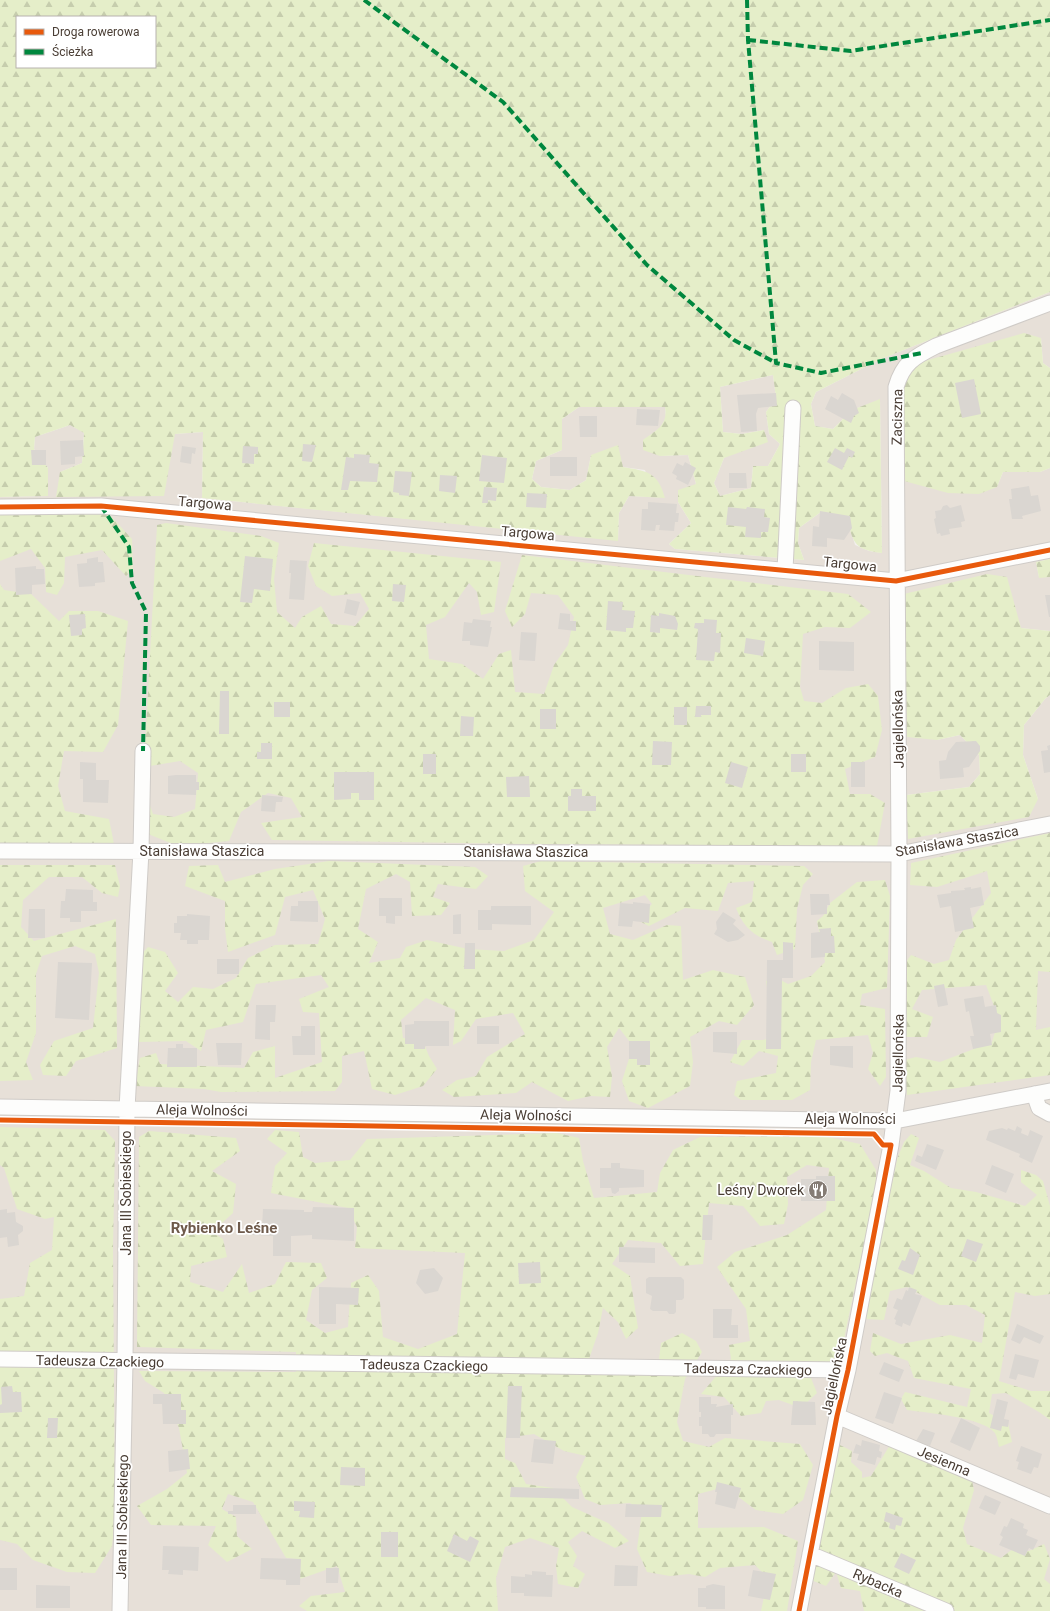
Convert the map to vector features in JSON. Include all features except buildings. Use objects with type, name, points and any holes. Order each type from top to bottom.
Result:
[{"type":"street","name":"Zaciszna","points":[[896,581],[896,387],[899,375],[911,360],[936,346],[1050,303]]},
{"type":"street","points":[[785,570],[793,408]]},
{"type":"street","name":"Targowa","points":[[0,507],[101,506],[896,581],[1050,550]]},
{"type":"street","name":"Jagiellońska","points":[[799,1611],[837,1416],[848,1370],[895,1120],[898,1091],[899,854],[896,581]]},
{"type":"street","name":"Jana III Sobieskiego","points":[[120,1611],[125,1361],[127,1109],[141,851],[143,751]]},
{"type":"street","name":"Stanisława Staszica","points":[[0,851],[899,854],[1050,824]]},
{"type":"street","name":"Aleja Wolności","points":[[0,1107],[895,1120],[1050,1091]]},
{"type":"street","points":[[1034,1094],[1039,1108],[1050,1114]]},
{"type":"street","name":"Tadeusza Czackiego","points":[[0,1359],[848,1370]]},
{"type":"street","name":"Jesienna","points":[[837,1416],[1050,1506]]},
{"type":"street","name":"Rybacka","points":[[810,1554],[946,1611]]},
{"type":"shaded area","points":[[1050,292],[1050,368],[1043,363],[1041,338],[997,487],[1003,472],[1040,472],[1050,468],[1050,559],[1036,562],[1039,577],[1050,577],[1050,631],[1021,628],[937,740],[960,735],[979,755],[980,774],[969,787],[906,795],[1038,799],[1023,755],[1024,725],[1050,695],[1050,1611],[0,1611],[0,497],[48,496],[48,468],[34,449],[35,437],[70,425],[84,432],[82,463],[60,472],[175,434],[203,432],[202,498],[618,540],[619,513],[629,496],[654,497],[645,470],[623,467],[591,455],[586,480],[570,490],[541,487],[532,479],[536,461],[562,450],[562,419],[579,407],[665,407],[666,418],[660,428],[644,440],[660,456],[688,455],[696,484],[678,502],[691,523],[669,544],[675,549],[804,560],[798,543],[799,528],[821,512],[848,521],[855,545],[869,551],[882,553],[880,400],[852,410],[833,429],[815,426],[811,404],[816,392],[881,359]]},
{"type":"shaded area","points":[[773,375],[776,398],[766,412],[769,434],[780,444],[768,466],[753,466],[751,488],[720,496],[714,483],[724,458],[764,430],[742,434],[723,432],[720,387]]},
{"type":"green space","points":[[0,0],[1050,0],[1050,292],[881,359],[816,392],[811,404],[815,426],[833,429],[852,410],[880,399],[882,553],[867,550],[858,545],[854,541],[848,521],[821,512],[799,528],[798,543],[804,560],[675,549],[669,544],[691,523],[678,502],[678,490],[696,484],[688,455],[660,456],[643,450],[643,440],[657,430],[663,423],[665,418],[665,407],[579,407],[562,419],[562,450],[536,461],[532,479],[541,487],[570,490],[586,480],[591,455],[618,445],[623,467],[645,472],[655,478],[662,489],[665,498],[629,496],[619,513],[618,541],[202,498],[203,432],[175,434],[164,496],[56,497],[60,472],[82,463],[84,433],[70,425],[35,437],[34,449],[48,468],[48,496],[0,497]],"holes":[[[773,375],[776,398],[766,412],[769,434],[780,444],[768,466],[753,466],[751,488],[720,496],[714,483],[724,458],[768,442],[764,430],[742,434],[723,432],[720,387]]]},
{"type":"green space","points":[[1024,333],[1041,338],[1043,363],[1050,368],[1050,468],[1040,472],[1003,472],[997,487],[979,494],[948,493],[904,481],[897,397],[903,373],[921,362]]},
{"type":"green space","points":[[107,512],[132,539],[133,569],[126,576],[102,550],[65,557],[64,583],[57,595],[46,592],[45,568],[31,549],[0,561],[0,514]]},
{"type":"green space","points":[[166,523],[261,536],[279,543],[274,579],[277,612],[295,628],[302,617],[321,606],[331,624],[355,626],[369,609],[360,593],[332,596],[316,586],[308,566],[314,543],[501,562],[494,612],[481,615],[477,592],[469,583],[445,617],[426,625],[429,659],[462,664],[483,679],[499,654],[511,650],[515,692],[544,694],[554,665],[568,645],[574,617],[558,595],[531,593],[525,614],[512,627],[505,611],[522,555],[848,594],[871,612],[850,628],[825,627],[803,634],[800,687],[804,701],[822,703],[846,688],[868,684],[878,696],[882,730],[875,757],[845,769],[850,794],[870,794],[885,803],[877,846],[527,844],[272,840],[261,823],[302,817],[291,798],[268,793],[241,812],[229,841],[178,846],[143,832],[146,794],[153,814],[174,817],[195,809],[198,773],[180,761],[144,767],[157,525]]},
{"type":"green space","points":[[1050,559],[1050,577],[1039,578],[1036,562]]},
{"type":"green space","points":[[987,574],[1007,577],[1021,628],[1050,631],[1050,695],[1024,725],[1023,755],[1038,799],[1029,817],[908,839],[906,795],[969,787],[980,774],[979,755],[960,735],[937,740],[907,737],[904,594]]},
{"type":"green space","points":[[0,584],[4,590],[31,594],[59,621],[69,611],[98,611],[128,621],[118,725],[103,752],[64,751],[58,786],[65,811],[109,819],[114,844],[0,846]]},
{"type":"green space","points":[[1050,833],[1050,972],[1038,971],[1036,1030],[1050,1027],[1050,1075],[907,1095],[904,1060],[916,1057],[940,1062],[992,1042],[999,1019],[986,985],[922,990],[912,1009],[933,1017],[927,1037],[905,1037],[905,963],[911,955],[934,964],[949,960],[956,940],[991,893],[987,871],[937,887],[910,885],[911,863]]},
{"type":"green space","points":[[329,861],[475,867],[488,876],[476,889],[438,884],[433,897],[450,903],[441,915],[412,916],[410,882],[396,874],[366,889],[358,929],[378,942],[369,963],[400,958],[406,947],[427,940],[468,949],[504,951],[534,940],[554,912],[525,891],[523,866],[541,861],[804,866],[813,874],[803,885],[797,909],[795,949],[777,955],[772,942],[759,937],[750,930],[745,925],[736,908],[752,902],[754,881],[728,883],[718,911],[685,908],[649,926],[637,920],[652,904],[645,895],[603,908],[610,934],[633,940],[667,925],[681,926],[683,980],[713,970],[745,977],[754,1005],[737,1025],[719,1021],[690,1037],[693,1062],[690,1086],[648,1108],[629,1101],[622,1081],[633,1046],[619,1028],[607,1047],[612,1076],[610,1097],[591,1096],[568,1101],[532,1082],[516,1093],[454,1097],[442,1090],[457,1080],[476,1076],[487,1057],[525,1034],[513,1013],[476,1019],[461,1041],[453,1045],[455,1010],[426,998],[401,1020],[403,1038],[422,1039],[429,1056],[437,1069],[423,1086],[395,1095],[372,1089],[364,1051],[342,1056],[342,1082],[335,1091],[221,1092],[204,1089],[135,1086],[140,1058],[156,1053],[160,1064],[244,1068],[253,1052],[275,1046],[275,1078],[322,1062],[319,1013],[303,1012],[299,999],[329,987],[321,975],[256,984],[243,1022],[206,1030],[201,1051],[186,1041],[138,1042],[138,958],[148,947],[165,952],[178,973],[165,991],[178,1002],[193,987],[213,989],[236,978],[248,958],[275,945],[318,944],[325,919],[313,890],[285,897],[275,935],[228,952],[225,929],[225,901],[185,886],[189,866],[218,865],[225,882],[275,869]]},
{"type":"green space","points":[[0,865],[115,865],[120,886],[118,897],[102,893],[82,877],[49,877],[23,900],[21,927],[34,941],[116,919],[117,1048],[76,1061],[66,1076],[43,1075],[40,1065],[54,1041],[93,1028],[99,973],[95,954],[75,946],[42,956],[36,974],[36,1033],[26,1062],[33,1080],[0,1081]]},
{"type":"green space","points":[[885,880],[890,896],[887,988],[862,994],[860,1005],[885,1009],[886,1077],[880,1086],[868,1069],[873,1053],[868,1035],[816,1040],[811,1062],[810,1090],[792,1100],[741,1100],[734,1095],[737,1081],[776,1073],[778,1056],[759,1051],[743,1066],[730,1062],[742,1040],[763,1040],[775,1037],[766,981],[777,978],[788,984],[811,976],[825,962],[817,921],[823,916],[830,903],[857,882]]},
{"type":"green space","points":[[0,1127],[105,1130],[115,1141],[113,1248],[115,1521],[112,1546],[95,1573],[67,1572],[33,1560],[17,1544],[0,1540],[0,1299],[24,1296],[30,1263],[52,1250],[54,1217],[45,1219],[17,1209],[4,1168],[0,1165]]},
{"type":"green space","points":[[275,1130],[299,1132],[303,1157],[315,1163],[350,1160],[367,1139],[557,1133],[579,1138],[583,1161],[594,1198],[657,1192],[660,1173],[673,1150],[700,1137],[823,1136],[860,1144],[876,1170],[876,1186],[844,1339],[838,1354],[811,1378],[817,1393],[801,1408],[779,1400],[766,1401],[761,1413],[741,1416],[724,1397],[701,1394],[731,1359],[729,1345],[750,1341],[746,1309],[717,1267],[735,1252],[787,1235],[826,1210],[829,1168],[807,1165],[787,1177],[788,1204],[784,1224],[760,1226],[743,1206],[709,1203],[703,1264],[680,1266],[661,1243],[628,1240],[612,1264],[630,1276],[638,1328],[626,1339],[618,1322],[603,1308],[598,1333],[589,1359],[590,1372],[657,1375],[661,1343],[682,1333],[696,1341],[702,1352],[685,1379],[677,1422],[683,1441],[709,1447],[725,1438],[800,1444],[813,1465],[803,1500],[783,1514],[756,1510],[725,1487],[698,1494],[698,1528],[764,1527],[798,1541],[787,1611],[761,1611],[768,1578],[755,1565],[720,1568],[705,1577],[689,1574],[670,1576],[647,1572],[637,1549],[642,1511],[630,1503],[600,1505],[585,1499],[576,1477],[586,1456],[564,1451],[534,1434],[505,1438],[505,1459],[515,1463],[526,1484],[553,1488],[572,1507],[608,1523],[629,1541],[615,1548],[582,1531],[568,1542],[577,1556],[573,1566],[585,1574],[578,1588],[558,1584],[556,1566],[559,1548],[530,1538],[505,1547],[496,1578],[498,1611],[307,1611],[299,1606],[311,1596],[345,1592],[337,1566],[300,1579],[297,1559],[286,1558],[253,1502],[228,1494],[222,1509],[236,1517],[237,1536],[252,1549],[227,1562],[208,1545],[216,1526],[151,1525],[137,1506],[167,1489],[187,1473],[179,1428],[164,1393],[145,1381],[139,1371],[296,1372],[296,1352],[137,1347],[139,1137],[149,1131],[236,1138],[240,1151],[212,1171],[236,1184],[233,1213],[212,1232],[223,1239],[227,1257],[191,1266],[190,1282],[223,1292],[242,1264],[249,1293],[275,1284],[286,1262],[321,1263],[327,1278],[312,1290],[306,1320],[325,1333],[348,1327],[351,1283],[368,1275],[379,1291],[383,1337],[418,1349],[457,1334],[465,1253],[355,1248],[357,1227],[348,1208],[271,1193],[275,1166],[287,1153],[267,1139]]},
{"type":"green space","points":[[911,1134],[919,1138],[910,1165],[924,1171],[951,1188],[976,1192],[1025,1206],[1037,1195],[1021,1182],[1021,1170],[1036,1175],[1043,1181],[1050,1206],[1050,1294],[1035,1296],[1015,1292],[999,1381],[1031,1391],[1050,1391],[1050,1420],[1006,1393],[992,1394],[989,1413],[1008,1423],[1012,1442],[999,1447],[995,1433],[987,1427],[953,1416],[907,1410],[901,1399],[905,1392],[967,1407],[971,1389],[914,1378],[908,1361],[887,1353],[875,1356],[870,1351],[873,1333],[901,1344],[950,1335],[982,1343],[985,1315],[966,1305],[940,1305],[907,1287],[890,1291],[884,1320],[864,1319],[897,1159],[904,1142]]},
{"type":"green space","points":[[840,1445],[852,1451],[851,1462],[862,1472],[862,1478],[871,1476],[890,1445],[972,1481],[974,1490],[963,1528],[967,1544],[1001,1558],[1014,1548],[1029,1551],[1044,1544],[1050,1559],[1044,1579],[1050,1584],[1050,1611],[864,1611],[860,1591],[841,1588],[836,1572],[826,1586],[811,1580]]},
{"type":"marked path","points":[[364,0],[503,102],[647,265],[734,340],[776,363]]},
{"type":"marked path","points":[[747,0],[748,40],[776,363],[821,373],[922,353]]},
{"type":"marked path","points":[[748,40],[851,51],[1050,20]]},
{"type":"marked path","points":[[101,506],[129,547],[132,583],[146,612],[143,751]]},
{"type":"cycle path","points":[[0,507],[101,506],[896,581],[1050,550]]},
{"type":"cycle path","points":[[0,1120],[874,1134],[883,1145],[891,1145],[848,1370],[837,1416],[799,1611]]},
{"type":"place","name":"Leśny Dworek","points":[[818,1190]]},
{"type":"district","name":"Rybienko Leśne","points":[[224,1228]]}]
